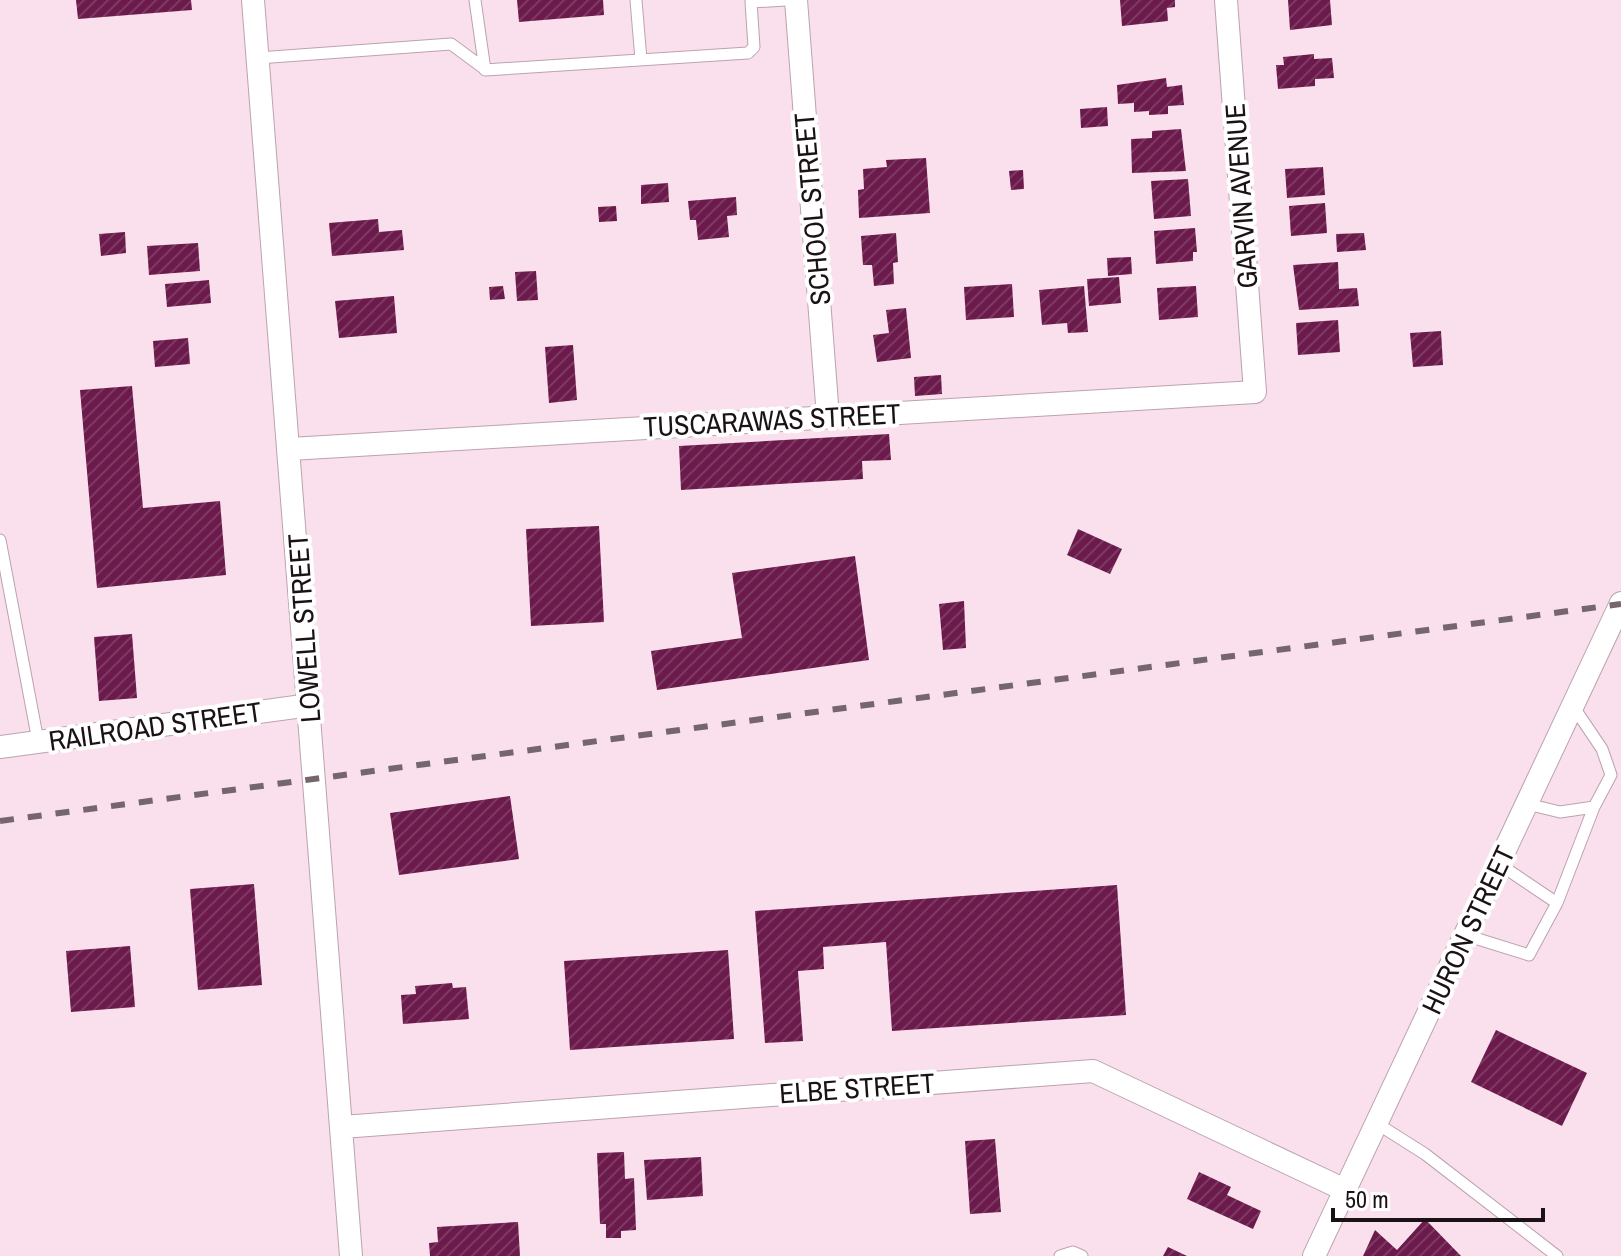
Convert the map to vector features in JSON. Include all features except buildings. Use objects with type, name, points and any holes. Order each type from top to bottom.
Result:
[{"type":"street","name":"LOWELL STREET","points":[[253,0],[351,1256]]},
{"type":"street","name":"SCHOOL STREET","points":[[796,0],[828,417]]},
{"type":"street","name":"GARVIN AVENUE","points":[[1226,0],[1255,392]]},
{"type":"street","name":"TUSCARAWAS STREET","points":[[290,449],[1255,392]]},
{"type":"street","name":"HURON STREET","points":[[1314,1256],[1621,603]]},
{"type":"street","name":"RAILROAD STREET","points":[[0,747],[310,705]]},
{"type":"street","name":"ELBE STREET","points":[[342,1127],[1093,1071],[1345,1190]]},
{"type":"lane","points":[[475,0],[485,70]]},
{"type":"lane","points":[[636,0],[641,60]]},
{"type":"lane","points":[[258,58],[451,44],[485,70],[748,53],[754,47],[750,1],[786,0]]},
{"type":"lane","points":[[0,540],[38,741]]},
{"type":"lane","points":[[1465,935],[1529,955],[1557,903],[1594,807],[1611,775],[1602,749],[1573,706]]},
{"type":"lane","points":[[1527,804],[1560,812],[1594,807]]},
{"type":"lane","points":[[1499,864],[1557,903]]},
{"type":"lane","points":[[1376,1123],[1425,1154],[1557,1256]]},
{"type":"lane","points":[[1060,1256],[1073,1252],[1082,1256]]},
{"type":"railway","points":[[0,821],[1621,604]]}]
